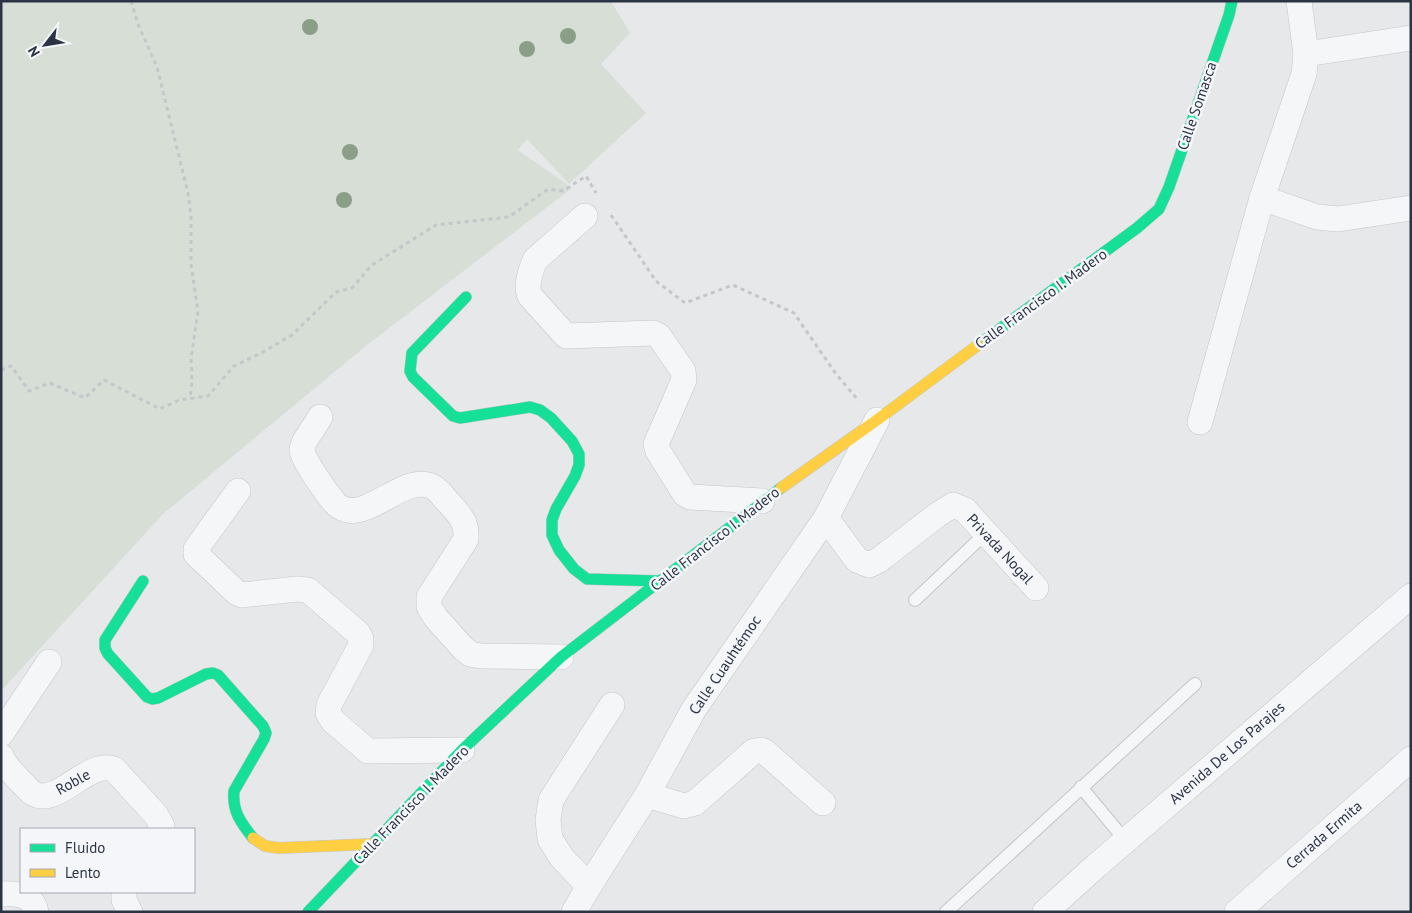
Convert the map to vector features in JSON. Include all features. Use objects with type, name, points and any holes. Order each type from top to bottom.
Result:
[{"type":"street","name":"Calle Somasca","points":[[1159,209],[1169,186],[1229,15],[1232,1]]},
{"type":"street","points":[[1200,422],[1262,198],[1304,74],[1306,54],[1299,1]]},
{"type":"street","points":[[1306,54],[1411,38]]},
{"type":"street","points":[[1262,198],[1317,217],[1338,219],[1411,208]]},
{"type":"street","name":"Calle Francisco I. Madero","points":[[308,912],[462,750],[561,658],[762,501],[877,420],[1137,228],[1159,209]]},
{"type":"street","points":[[585,216],[535,260],[528,288],[530,296],[566,336],[653,333],[659,336],[684,375],[684,380],[656,444],[662,458],[685,494],[690,497],[762,501]]},
{"type":"street","points":[[466,297],[412,353],[410,371],[413,377],[453,416],[460,418],[530,407],[539,408],[546,413],[575,444],[579,459],[576,474],[553,516],[551,530],[555,544],[577,574],[587,579],[660,581]]},
{"type":"street","points":[[320,417],[303,446],[302,452],[306,462],[338,506],[347,510],[359,510],[413,486],[423,484],[434,488],[464,520],[467,529],[466,539],[429,597],[429,607],[436,618],[463,648],[470,654],[481,656],[561,658]]},
{"type":"street","name":"Calle Cuauhtémoc","points":[[574,912],[647,795],[694,709],[826,518],[877,420]]},
{"type":"street","points":[[238,491],[196,549],[196,554],[236,593],[242,595],[297,589],[308,590],[358,633],[361,645],[329,705],[328,713],[333,721],[368,751],[462,750]]},
{"type":"street","name":"Privada Nogal","points":[[826,518],[857,560],[869,565],[879,560],[937,515],[953,505],[965,510],[1036,588]]},
{"type":"street","points":[[143,581],[105,640],[105,648],[108,654],[152,699],[158,698],[206,674],[213,673],[218,675],[264,726],[266,733],[264,739],[234,791],[232,801],[235,813],[241,824],[258,844],[279,848],[372,844]]},
{"type":"street","name":"Avenida De Los Parajes","points":[[1045,912],[1126,840],[1411,596]]},
{"type":"street","points":[[1,734],[49,662]]},
{"type":"street","points":[[589,886],[562,858],[550,839],[548,820],[550,800],[612,705]]},
{"type":"street","points":[[647,795],[689,806],[695,803],[754,751],[760,750],[765,752],[823,803]]},
{"type":"street","name":"Roble","points":[[1,756],[5,766],[33,793],[43,796],[51,794],[97,768],[106,766],[114,769],[156,815],[162,826],[161,828]]},
{"type":"street","name":"Cerrada Ermita","points":[[1237,912],[1411,759]]},
{"type":"street","points":[[1,894],[15,893],[29,898],[36,908],[36,912]]},
{"type":"street","points":[[124,893],[124,900],[130,912]]},
{"type":"lane","points":[[915,600],[986,533]]},
{"type":"lane","points":[[946,912],[1195,684]]},
{"type":"lane","points":[[1081,788],[1126,840]]},
{"type":"path","points":[[131,1],[138,24],[157,67],[192,217],[191,264],[198,311],[191,358],[192,382],[190,399]]},
{"type":"path","points":[[1,370],[11,366],[29,390],[50,383],[85,398],[104,380],[160,409],[179,400],[208,396],[234,366],[263,352],[292,334],[336,292],[352,288],[372,265],[436,225],[509,217]]},
{"type":"path","points":[[656,281],[685,302],[733,285],[794,313],[836,374],[877,420]]},
{"type":"shaded area","points":[[1,1],[611,1],[630,33],[601,64],[646,113],[569,184],[527,139],[518,150],[572,188],[367,345],[163,514],[1,691]]},
{"type":"traffic: fast","points":[[978,345],[1137,228],[1159,209],[1169,187],[1229,15],[1232,1]]},
{"type":"traffic: fast","points":[[466,297],[412,353],[410,371],[413,377],[453,416],[460,418],[530,407],[540,410],[551,418],[572,441],[579,454],[579,465],[575,476],[556,509],[552,520],[552,535],[559,550],[574,569],[587,579],[660,581]]},
{"type":"traffic: fast","points":[[308,912],[462,750],[561,657],[781,488]]},
{"type":"traffic: fast","points":[[143,581],[105,640],[105,648],[108,654],[147,697],[152,699],[158,698],[206,674],[213,673],[218,675],[263,726],[266,733],[264,739],[234,791],[234,805],[238,816],[253,838]]},
{"type":"traffic: slow","points":[[781,488],[978,345]]},
{"type":"traffic: slow","points":[[253,838],[265,846],[279,848],[372,844]]}]
